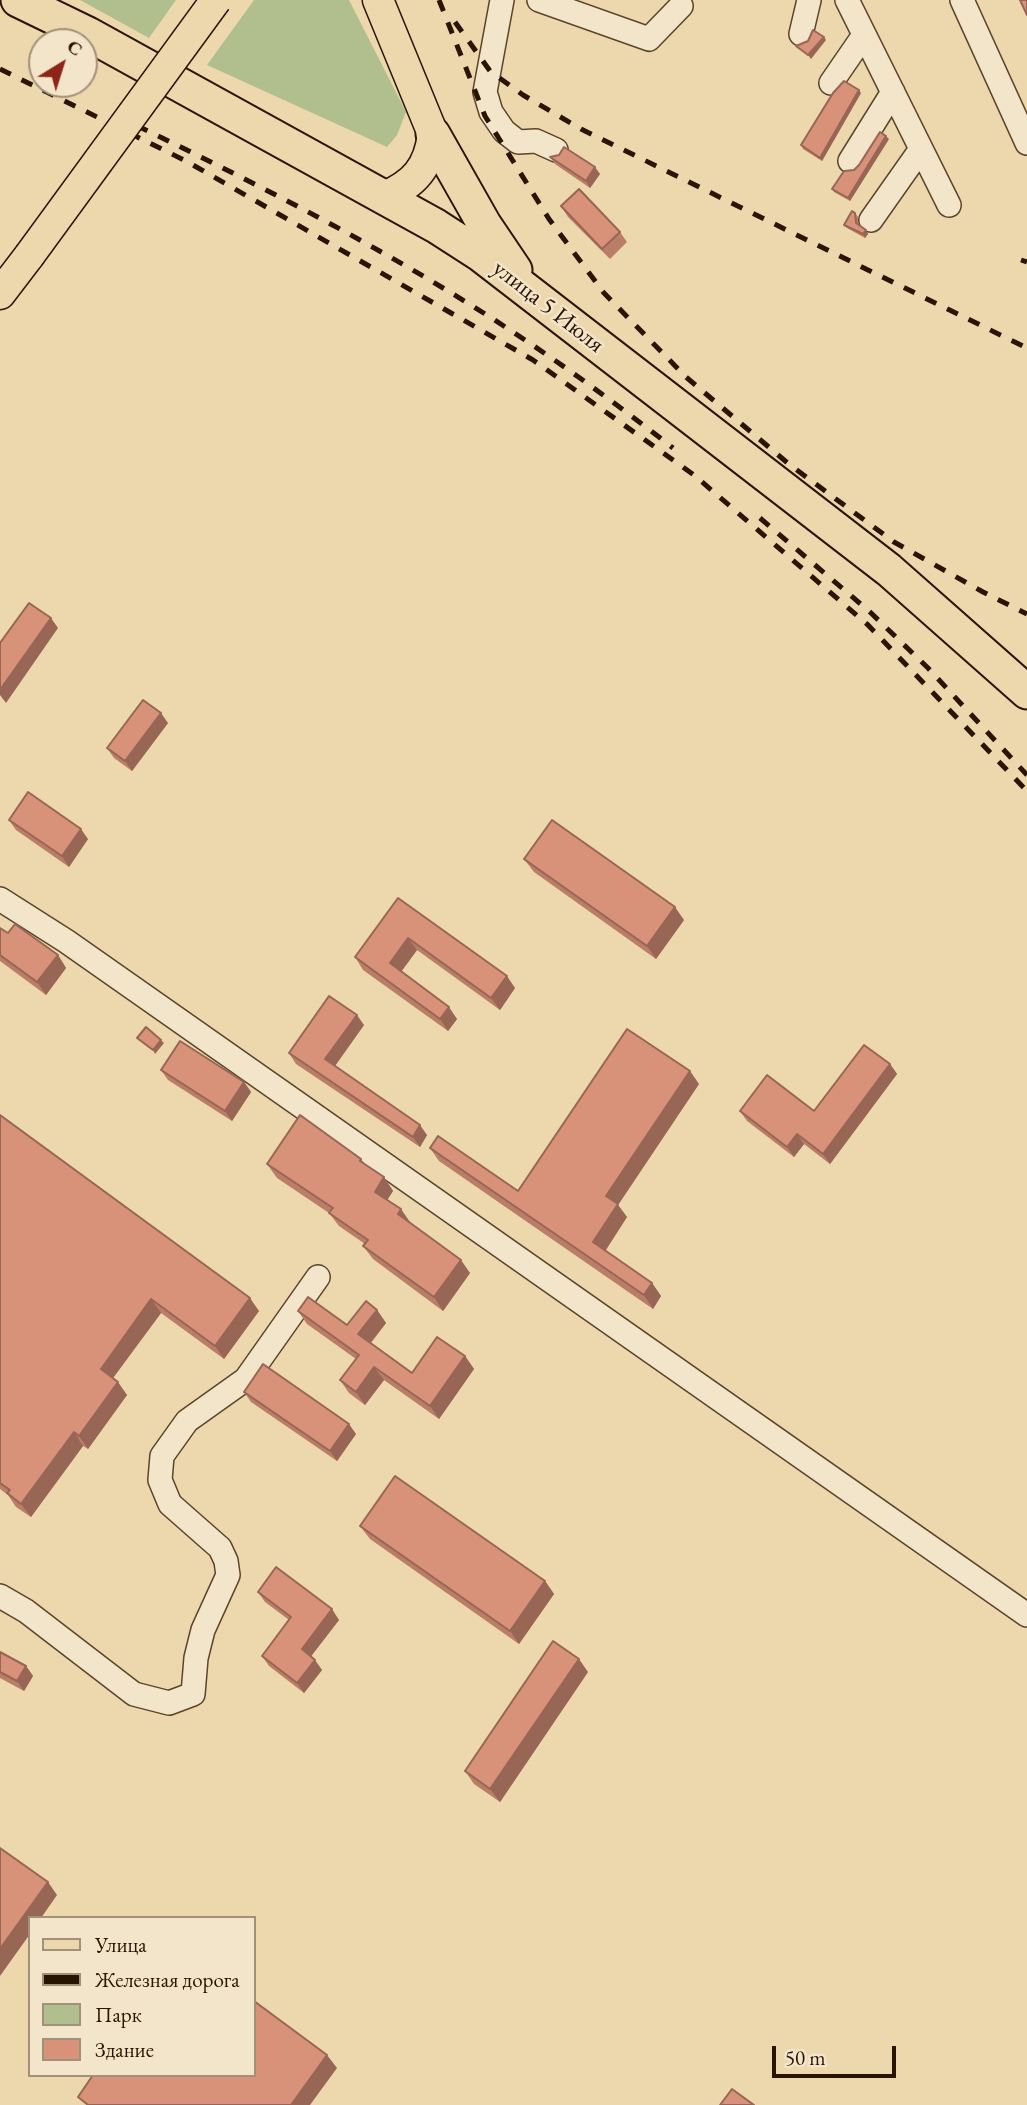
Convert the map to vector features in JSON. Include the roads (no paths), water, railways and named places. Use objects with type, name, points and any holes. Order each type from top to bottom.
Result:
[{"type":"highway","name":"улица 5 Июля","points":[[40,2],[88,34],[436,226],[470,248],[889,570],[1027,692]]},
{"type":"highway","points":[[433,134],[484,224],[535,297]]},
{"type":"main road","points":[[0,294],[216,0]]},
{"type":"main road","points":[[377,7],[433,134],[431,153],[414,178],[403,189],[384,197]]},
{"type":"street","points":[[502,0],[485,92],[491,112],[504,131],[518,142],[536,141],[556,149]]},
{"type":"street","points":[[539,0],[649,39],[681,6]]},
{"type":"street","points":[[802,34],[809,0]]},
{"type":"street","points":[[847,0],[949,205]]},
{"type":"street","points":[[962,0],[1027,143]]},
{"type":"street","points":[[831,83],[864,35]]},
{"type":"street","points":[[850,161],[893,92]]},
{"type":"street","points":[[871,220],[921,149]]},
{"type":"street","points":[[0,899],[77,949],[1027,1615]]},
{"type":"street","points":[[0,1597],[26,1611],[134,1694],[169,1703],[193,1694],[196,1658],[203,1630],[228,1575],[220,1548],[170,1504],[160,1480],[162,1456],[187,1421],[246,1379],[318,1277]]},
{"type":"railway","points":[[439,0],[485,116],[549,219],[604,293],[686,377],[790,465],[894,542],[1027,614]]},
{"type":"railway","points":[[455,22],[490,71],[523,95],[581,129],[1027,348]]},
{"type":"railway","points":[[0,69],[186,161],[533,360],[694,475],[868,625],[1027,791]]},
{"type":"railway","points":[[115,115],[297,206],[431,280],[550,357],[673,448]]},
{"type":"railway","points":[[1021,260],[1027,262]]},
{"type":"railway","points":[[760,518],[870,612],[928,668],[1027,775]]}]
